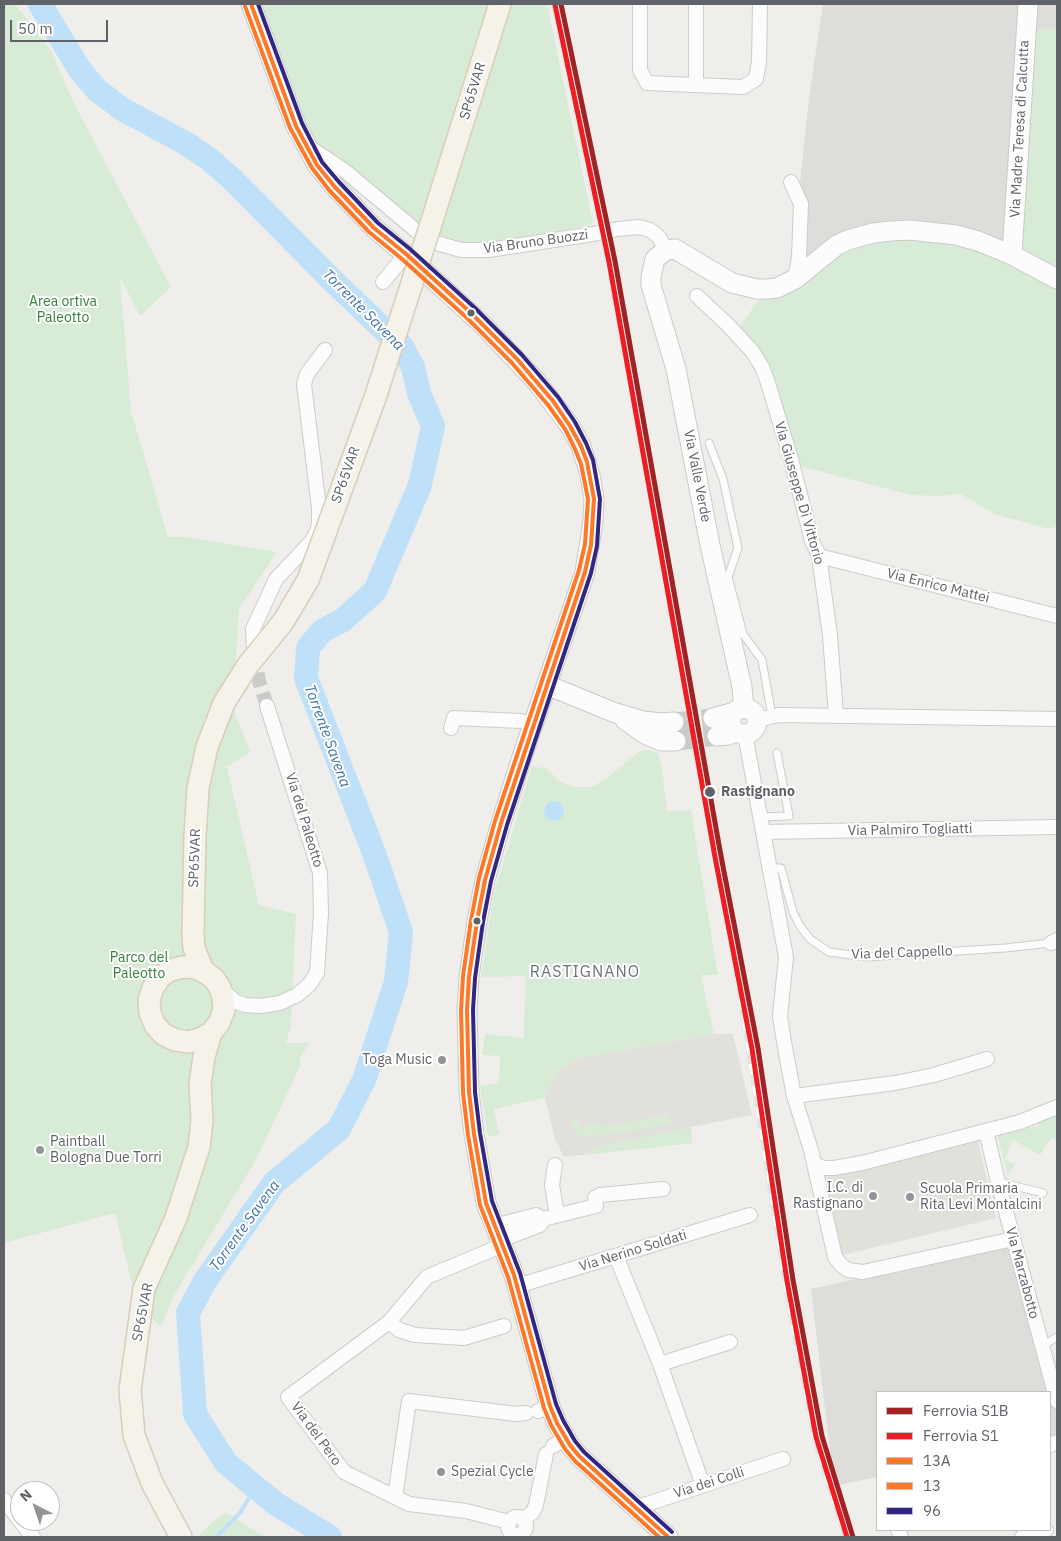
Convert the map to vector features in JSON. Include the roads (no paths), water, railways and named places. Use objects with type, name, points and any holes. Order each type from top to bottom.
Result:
[{"type":"main road","points":[[251,4],[296,126],[317,165],[374,228],[483,325],[536,381],[570,426],[587,462],[594,499],[591,545],[585,572],[533,724],[485,880],[469,977],[467,1031],[469,1092],[482,1187],[517,1286],[514,1323],[538,1410],[555,1446],[586,1462],[668,1537]]},
{"type":"main road","name":"SP65VAR","points":[[193,934],[198,788],[207,746],[224,703],[248,665],[284,622],[308,580],[375,398],[500,4]]},
{"type":"main road","name":"Via Madre Teresa di Calcutta","points":[[1012,255],[1028,4]]},
{"type":"main road","points":[[666,250],[675,249],[684,253],[732,283],[757,289],[777,288],[795,279],[837,245],[862,236],[891,231],[931,232],[956,235],[1012,255],[1057,279]]},
{"type":"main road","name":"Via Valle Verde","points":[[666,250],[659,254],[654,262],[651,277],[652,285],[676,369],[710,545],[748,720]]},
{"type":"main road","points":[[547,685],[613,712],[645,734],[661,741],[675,731]]},
{"type":"main road","points":[[713,718],[748,720]]},
{"type":"main road","points":[[717,736],[728,735],[748,720]]},
{"type":"main road","points":[[193,934],[184,954],[171,970],[160,977],[152,988],[149,1000],[150,1013],[155,1025],[163,1034],[175,1040],[188,1042],[200,1039],[215,1028]]},
{"type":"main road","points":[[193,934],[194,948],[203,971]]},
{"type":"main road","points":[[171,970],[184,967],[203,971],[215,980],[223,997],[224,1010],[204,1058],[200,1084]]},
{"type":"main road","points":[[175,1040],[188,1056],[200,1084]]},
{"type":"main road","name":"SP65VAR","points":[[181,1537],[152,1483],[134,1435],[130,1390],[144,1289],[176,1218],[199,1147],[202,1121],[200,1084]]},
{"type":"street","points":[[640,4],[640,70],[647,82],[743,87],[756,80],[759,62],[760,4]]},
{"type":"street","points":[[696,4],[696,85]]},
{"type":"street","name":"Via Bruno Buozzi","points":[[306,146],[345,171],[427,234],[461,250],[489,250],[639,226],[650,230],[659,237],[666,250]]},
{"type":"street","points":[[791,182],[801,204],[799,257],[795,279]]},
{"type":"street","points":[[383,282],[414,262]]},
{"type":"street","name":"Via Giuseppe Di Vittorio","points":[[697,296],[752,351],[762,367],[791,459],[812,541],[819,556],[830,634],[836,716]]},
{"type":"street","points":[[254,651],[253,629],[276,579],[312,541],[317,532],[319,508],[304,384],[307,374],[325,350]]},
{"type":"street","name":"Via Enrico Mattei","points":[[819,556],[1057,616]]},
{"type":"street","name":"Via del Paleotto","points":[[215,1028],[230,1013],[245,1006],[280,1003],[298,995],[309,985],[317,973],[321,913],[320,873],[267,706]]},
{"type":"street","points":[[1013,1239],[863,1272],[848,1270],[835,1257],[814,1164],[810,1136],[794,1096],[780,1016],[786,957],[760,817],[748,720],[836,716],[1057,719]]},
{"type":"street","points":[[451,728],[454,718],[522,721],[533,724]]},
{"type":"street","name":"Via Palmiro Togliatti","points":[[763,832],[1057,827]]},
{"type":"street","points":[[220,988],[236,1002],[245,1006]]},
{"type":"street","points":[[794,1096],[902,1081],[962,1068],[987,1059]]},
{"type":"street","points":[[814,1164],[828,1168],[862,1163],[1020,1122],[1057,1107]]},
{"type":"street","name":"Via Marzabotto","points":[[986,1130],[998,1182],[1057,1400]]},
{"type":"street","points":[[555,1165],[552,1186],[557,1215]]},
{"type":"street","name":"Via del Pero","points":[[524,1520],[516,1517],[509,1522],[466,1511],[409,1504],[344,1472],[288,1397],[389,1322],[427,1277],[536,1215],[543,1219],[596,1206],[595,1198],[600,1195],[663,1189]]},
{"type":"street","name":"Via Nerino Soldati","points":[[517,1286],[750,1215]]},
{"type":"street","points":[[616,1256],[660,1364],[701,1480],[710,1483]]},
{"type":"street","points":[[389,1322],[400,1330],[415,1335],[464,1338],[514,1323]]},
{"type":"street","points":[[660,1364],[730,1342]]},
{"type":"street","points":[[395,1497],[409,1401],[516,1414],[538,1410]]},
{"type":"street","points":[[509,1522],[510,1531],[521,1536],[526,1528],[524,1520],[533,1512],[536,1505],[555,1446]]},
{"type":"street","name":"Via dei Colli","points":[[635,1508],[783,1459]]},
{"type":"lane","points":[[709,443],[723,479],[738,548],[728,577],[743,634],[762,660],[748,720]]},
{"type":"lane","points":[[760,817],[789,816],[777,753]]},
{"type":"lane","name":"Via del Cappello","points":[[770,868],[780,868],[793,912],[800,926],[810,939],[829,952],[866,957],[1005,948],[1054,941]]},
{"type":"lane","points":[[998,1182],[1043,1193]]},
{"type":"lane","points":[[1042,1346],[1057,1337]]},
{"type":"water","points":[[554,801],[561,804],[564,811],[561,818],[554,821],[547,818],[544,811],[547,804]]},
{"type":"waterway","name":"Torrente Savena","points":[[40,4],[80,70],[97,90],[122,109],[187,144],[209,159],[233,180],[334,282],[402,347],[413,367],[419,393],[433,426],[420,485],[375,591],[343,620],[322,631],[308,648],[306,678],[374,853],[401,932],[396,982],[364,1080],[339,1129],[274,1183],[205,1281],[188,1313],[195,1414],[226,1463],[276,1504],[330,1537]]},
{"type":"waterway","points":[[216,1537],[240,1513],[255,1488]]},
{"type":"tunnel","points":[[254,652],[259,681],[267,706]]},
{"type":"tunnel","points":[[674,722],[713,718]]},
{"type":"tunnel","points":[[676,741],[717,736]]},
{"type":"railway","points":[[554,4],[608,261],[738,982],[785,1282],[814,1437],[845,1537]]},
{"type":"rail line","name":"S1B","points":[[561,4],[615,261],[721,856],[758,1048],[793,1280],[822,1436],[853,1537]]},
{"type":"rail line","name":"S1","points":[[555,5],[609,262],[715,857],[752,1049],[787,1281],[816,1437],[847,1537]]},
{"type":"place","name":"Rastignano","points":[[710,792]]},
{"type":"place","name":"Toga Music","points":[[442,1060]]},
{"type":"place","name":"Paintball Bologna Due Torri","points":[[40,1150]]},
{"type":"place","name":"I.C. di Rastignano","points":[[873,1196]]},
{"type":"place","name":"Scuola Primaria Rita Levi Montalcini","points":[[910,1197]]},
{"type":"place","name":"Spezial Cycle","points":[[441,1472]]},
{"type":"district","name":"RASTIGNANO","points":[[585,972]]},
{"type":"park label","name":"Area ortiva Paleotto","points":[[63,310]]},
{"type":"park label","name":"Parco del Paleotto","points":[[139,966]]}]
